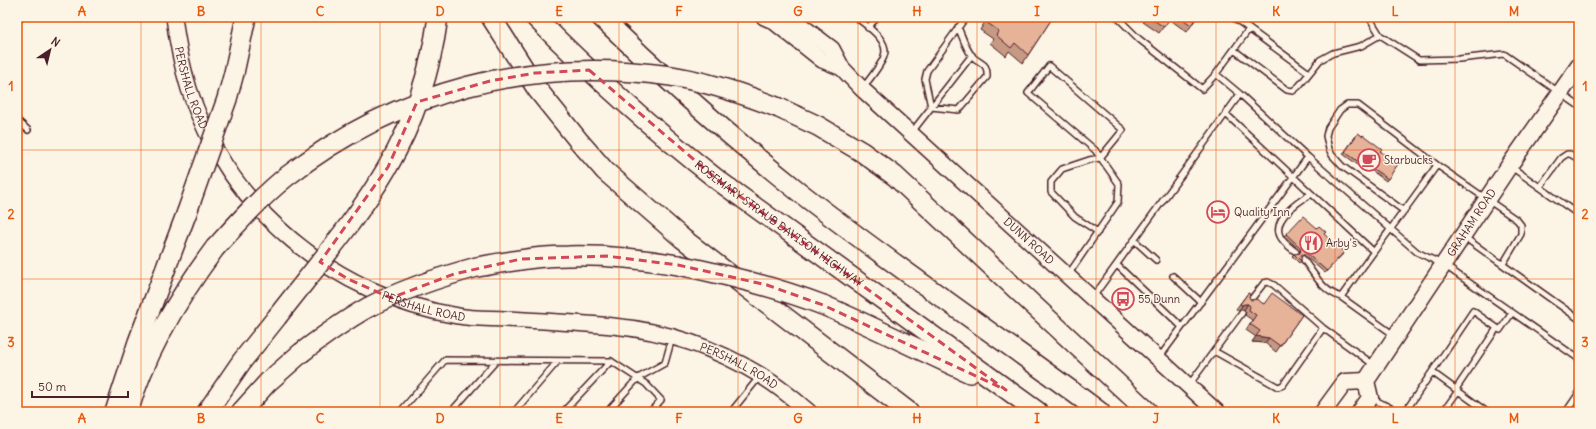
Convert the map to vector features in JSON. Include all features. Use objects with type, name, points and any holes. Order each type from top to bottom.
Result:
[{"type":"highway","points":[[115,412],[138,342],[220,120],[234,73],[246,17]]},
{"type":"highway","points":[[207,412],[242,361],[352,221],[388,167],[414,110],[428,73],[438,17]]},
{"type":"highway","points":[[491,17],[537,89],[605,171],[682,238],[909,412]]},
{"type":"highway","name":"ROSEMARY STRAUB DAVISON HIGHWAY","points":[[535,17],[605,85],[680,150],[753,206],[1038,412]]},
{"type":"highway","points":[[601,17],[689,100],[797,190],[1100,412]]},
{"type":"highway","points":[[128,412],[147,360],[168,318],[191,280],[215,248],[250,209],[285,178],[322,151],[362,128],[402,108],[446,92],[490,80],[535,73],[581,70],[627,71],[672,76],[717,86],[779,108],[818,126],[862,152],[895,176],[1148,412]]},
{"type":"highway","points":[[241,412],[268,382],[301,353],[328,332],[367,308],[409,289],[477,267],[521,259],[567,256],[621,257],[678,264],[722,273],[767,285],[823,305],[1006,390]]},
{"type":"main road","name":"GRAHAM ROAD","points":[[1366,381],[1488,198],[1579,66]]},
{"type":"main road","points":[[1323,412],[1344,382],[1366,381],[1370,398],[1360,412]]},
{"type":"street","name":"PERSHALL ROAD","points":[[174,17],[178,43],[190,91],[206,131],[234,177],[264,215],[279,230],[331,269],[373,291],[410,304],[459,316],[613,326],[637,329],[673,338],[722,354],[761,376],[809,412]]},
{"type":"street","name":"DUNN ROAD","points":[[764,17],[773,21],[822,60],[842,68]]},
{"type":"street","name":"DUNN ROAD","points":[[790,17],[832,49],[842,68],[862,89],[1217,412]]},
{"type":"lane","points":[[856,17],[881,39],[884,46],[884,56],[862,89]]},
{"type":"lane","points":[[868,28],[877,17]]},
{"type":"lane","points":[[932,107],[925,79],[927,71],[966,17]]},
{"type":"lane","points":[[1117,17],[1139,39],[1202,89],[1216,74],[1249,29]]},
{"type":"lane","points":[[1232,17],[1309,74]]},
{"type":"lane","points":[[1369,17],[1380,35],[1419,60],[1459,59],[1504,54],[1579,106]]},
{"type":"lane","points":[[932,107],[959,110],[987,77],[988,70],[985,65],[972,55],[958,27]]},
{"type":"lane","points":[[1234,50],[1287,90],[1293,91],[1320,60],[1333,53],[1361,46],[1380,35]]},
{"type":"lane","points":[[911,133],[972,55]]},
{"type":"lane","points":[[1068,276],[1098,232],[1118,202],[1119,184],[1100,158],[1095,150],[1028,93],[1049,66],[1123,130],[1100,158],[1062,169],[1051,182],[1051,192],[1075,217],[1098,232]]},
{"type":"lane","points":[[1216,74],[1417,252],[1444,265],[1579,359]]},
{"type":"lane","points":[[1093,298],[1240,94]]},
{"type":"lane","points":[[1404,211],[1342,166],[1332,156],[1327,143],[1326,136],[1328,128],[1340,110],[1347,105],[1358,105],[1437,165],[1488,198],[1518,220],[1521,225],[1521,234],[1503,264]]},
{"type":"lane","points":[[1226,114],[1373,251]]},
{"type":"lane","points":[[17,120],[28,130]]},
{"type":"lane","points":[[1540,187],[1564,156],[1570,154],[1579,159]]},
{"type":"lane","points":[[1159,359],[1308,157]]},
{"type":"lane","points":[[1341,297],[1373,251],[1392,229],[1437,165]]},
{"type":"lane","points":[[1510,166],[1579,215]]},
{"type":"lane","points":[[1296,252],[1281,238],[1278,229],[1281,221],[1296,203],[1311,194]]},
{"type":"lane","points":[[1463,236],[1578,316]]},
{"type":"lane","points":[[1134,240],[1156,260]]},
{"type":"lane","points":[[1303,259],[1326,289],[1341,297],[1396,337]]},
{"type":"lane","points":[[1117,265],[1182,327]]},
{"type":"lane","points":[[1173,276],[1201,302]]},
{"type":"lane","points":[[1249,302],[1264,283],[1268,282],[1274,285],[1323,328],[1376,366]]},
{"type":"lane","points":[[1405,412],[1473,311],[1500,330],[1512,313]]},
{"type":"lane","points":[[1188,385],[1242,313]]},
{"type":"lane","points":[[1214,351],[1278,387],[1283,385],[1323,328]]},
{"type":"lane","points":[[1443,412],[1497,328]]},
{"type":"lane","points":[[607,412],[638,378],[665,363],[673,338]]},
{"type":"lane","points":[[400,412],[445,360],[611,361],[646,384],[661,400],[650,412]]},
{"type":"lane","points":[[451,412],[496,361]]},
{"type":"lane","points":[[514,412],[558,361]]},
{"type":"lane","points":[[563,412],[611,361]]},
{"type":"lane","points":[[1432,372],[1484,411]]},
{"type":"lane","points":[[731,412],[761,376]]},
{"type":"lane","points":[[1566,412],[1579,393]]},
{"type":"lane","points":[[1370,398],[1399,412]]},
{"type":"highlighted area","points":[[589,70],[719,181],[1006,390],[823,305],[767,285],[678,265],[606,256],[521,259],[454,274],[391,298],[348,279],[320,262],[388,167],[417,102],[490,81],[535,73]]},
{"type":"building","points":[[17,17],[25,17],[17,26]]},
{"type":"building","points":[[989,17],[1053,17],[1028,55],[1015,43],[1011,48],[996,35],[999,31],[986,22]]},
{"type":"building","points":[[1149,17],[1171,17],[1164,27]]},
{"type":"building","points":[[1180,17],[1197,17],[1191,25]]},
{"type":"building","name":"Starbucks","points":[[1358,133],[1382,149],[1380,151],[1398,164],[1388,179],[1369,166],[1367,168],[1345,152]]},
{"type":"building","name":"Arby's","points":[[1303,216],[1317,228],[1319,226],[1326,232],[1324,234],[1344,252],[1327,271],[1306,253],[1301,255],[1301,261],[1294,254],[1300,253],[1301,248],[1286,234]]},
{"type":"building","points":[[1248,293],[1250,294],[1249,297],[1251,300],[1256,299],[1264,304],[1272,293],[1302,315],[1280,346],[1269,338],[1256,336],[1260,331],[1250,324],[1256,315],[1249,310],[1250,306],[1248,304],[1240,304]]},
{"type":"place","name":"Starbucks","points":[[1369,160]]},
{"type":"place","name":"Quality Inn","points":[[1218,212]]},
{"type":"place","name":"Arby's","points":[[1311,243]]},
{"type":"place","name":"55 Dunn","points":[[1123,299]]}]
